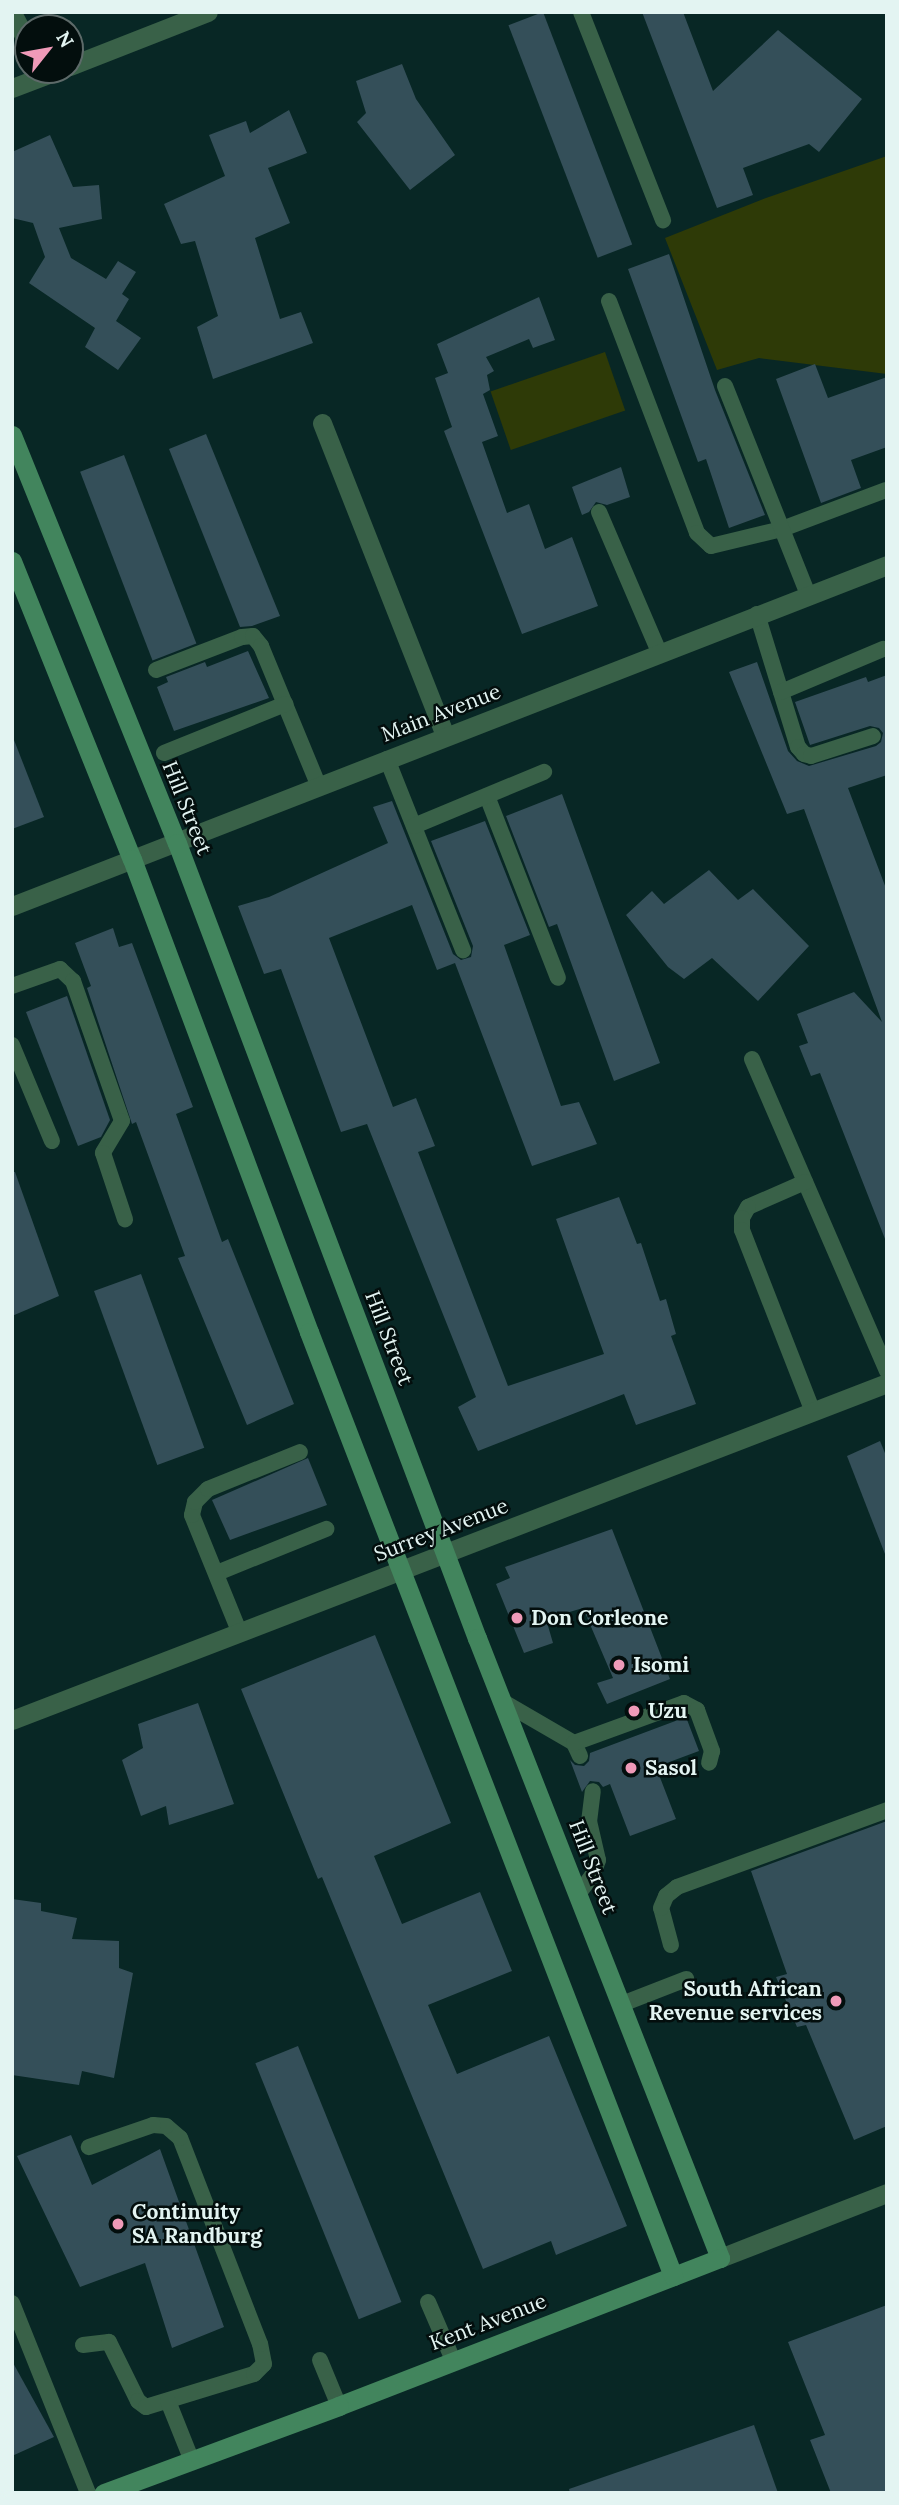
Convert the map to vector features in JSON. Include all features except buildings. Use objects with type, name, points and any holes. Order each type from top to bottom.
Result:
[{"type":"main road","name":"Hill Street","points":[[12,435],[177,842],[446,1553],[720,2258]]},
{"type":"main road","points":[[12,561],[132,859],[401,1570],[673,2276]]},
{"type":"main road","name":"Kent Avenue","points":[[104,2493],[339,2406],[720,2258]]},
{"type":"street","points":[[84,60],[176,18],[208,12]]},
{"type":"street","points":[[322,423],[445,736]]},
{"type":"street","name":"Main Avenue","points":[[12,906],[887,565]]},
{"type":"street","name":"Surrey Avenue","points":[[12,1720],[887,1383]]},
{"type":"street","name":"Kent Avenue","points":[[720,2258],[887,2193]]},
{"type":"lane","points":[[581,12],[663,220]]},
{"type":"lane","points":[[609,301],[697,533],[711,546],[782,529],[886,490]]},
{"type":"lane","points":[[725,386],[808,594]]},
{"type":"lane","points":[[599,512],[659,652]]},
{"type":"lane","points":[[757,614],[798,747],[804,754],[811,756],[873,736]]},
{"type":"lane","points":[[156,670],[242,636],[253,636],[261,646],[319,787]]},
{"type":"lane","points":[[781,692],[883,649]]},
{"type":"lane","points":[[164,752],[285,704]]},
{"type":"lane","points":[[387,759],[463,950]]},
{"type":"lane","points":[[414,826],[544,772]]},
{"type":"lane","points":[[487,796],[558,978]]},
{"type":"lane","points":[[12,986],[60,969],[73,981],[122,1121],[103,1153],[125,1219]]},
{"type":"lane","points":[[12,1045],[52,1141]]},
{"type":"lane","points":[[752,1059],[887,1371]]},
{"type":"lane","points":[[805,1182],[748,1207],[742,1218],[742,1230],[813,1412]]},
{"type":"lane","points":[[239,1631],[192,1515],[195,1502],[208,1489],[300,1451]]},
{"type":"lane","points":[[217,1573],[326,1529]]},
{"type":"lane","points":[[505,1703],[577,1750],[684,1703],[697,1710],[712,1751],[709,1763]]},
{"type":"lane","points":[[579,1893],[592,1876],[598,1860],[589,1822],[592,1799]]},
{"type":"lane","points":[[671,1945],[661,1908],[666,1896],[677,1887],[887,1810]]},
{"type":"lane","points":[[622,2004],[686,1979]]},
{"type":"lane","points":[[83,2345],[109,2342],[142,2405],[146,2407],[254,2374],[264,2364],[260,2344],[180,2138],[166,2126],[153,2125],[89,2147]]},
{"type":"lane","points":[[428,2302],[453,2360]]},
{"type":"lane","points":[[12,2303],[88,2493]]},
{"type":"lane","points":[[320,2360],[339,2406]]},
{"type":"lane","points":[[168,2401],[192,2461]]},
{"type":"green space","points":[[887,156],[887,374],[759,358],[717,370],[665,238],[766,198]]},
{"type":"green space","points":[[605,352],[625,411],[511,450],[491,391]]},
{"type":"place","name":"Don Corleone","points":[[517,1618]]},
{"type":"place","name":"Isomi","points":[[619,1665]]},
{"type":"place","name":"Uzu","points":[[634,1711]]},
{"type":"place","name":"Sasol","points":[[631,1768]]},
{"type":"place","name":"South African Revenue services","points":[[836,2001]]},
{"type":"place","name":"Continuity SA Randburg","points":[[118,2224]]}]
